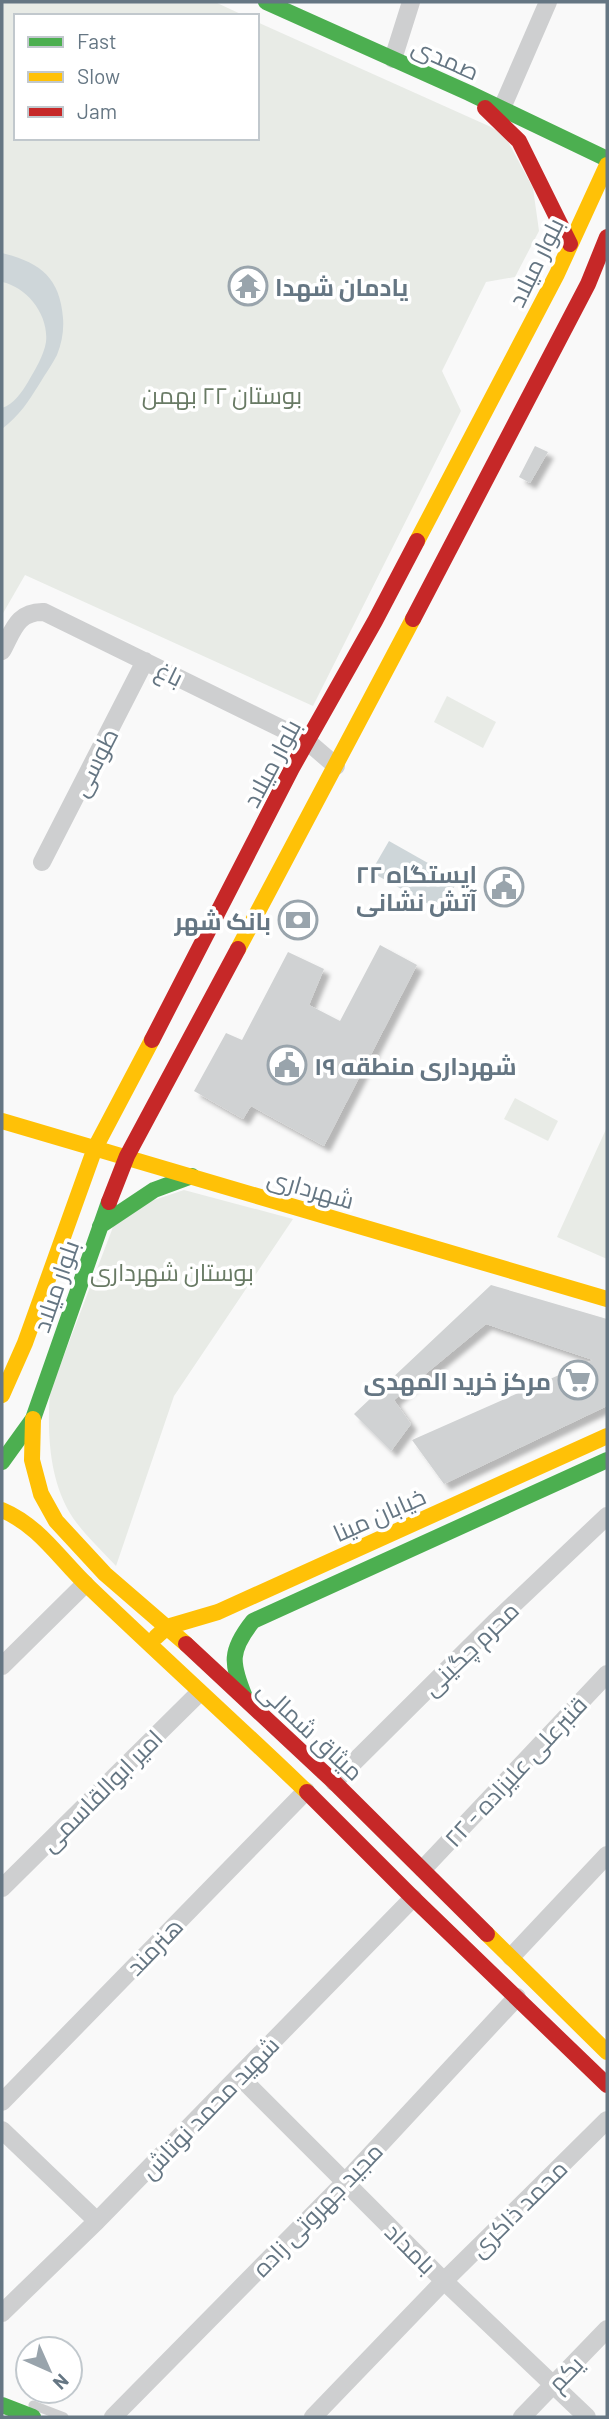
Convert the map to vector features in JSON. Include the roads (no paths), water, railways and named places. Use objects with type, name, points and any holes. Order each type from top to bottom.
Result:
[{"type":"main road","name":"صمدی","points":[[266,2],[502,108],[607,159]]},
{"type":"main road","points":[[468,93],[519,141],[570,244]]},
{"type":"main road","name":"بلوار میلاد","points":[[2,1395],[25,1343],[95,1148],[307,741],[375,621],[556,274],[607,165]]},
{"type":"main road","name":"بلوار میلاد","points":[[33,1419],[127,1156],[602,260],[607,237]]},
{"type":"main road","points":[[409,555],[437,570]]},
{"type":"main road","name":"شهرداری","points":[[2,1121],[607,1299]]},
{"type":"main road","points":[[100,1226],[143,1194],[192,1176]]},
{"type":"main road","points":[[2,1462],[33,1419]]},
{"type":"main road","name":"میثاق شمالی","points":[[33,1419],[32,1460],[41,1494],[56,1521],[105,1574],[167,1627],[334,1782],[607,2052]]},
{"type":"main road","name":"خیابان مینا","points":[[167,1627],[218,1612],[607,1436]]},
{"type":"main road","name":"خیابان مینا","points":[[247,1702],[233,1668],[233,1648],[253,1621],[607,1460]]},
{"type":"main road","name":"میثاق شمالی","points":[[2,1510],[36,1530],[85,1584],[306,1791],[607,2085]]},
{"type":"main road","points":[[149,1645],[167,1627]]},
{"type":"main road","points":[[2,2405],[30,2410]]},
{"type":"street","points":[[393,59],[411,2]]},
{"type":"street","points":[[502,108],[548,2]]},
{"type":"street","name":"باغ","points":[[2,652],[19,621],[31,612],[44,612],[307,741],[336,765]]},
{"type":"street","name":"طوسی","points":[[42,862],[145,662]]},
{"type":"street","name":"محرم چگینی","points":[[334,1782],[607,1516]]},
{"type":"street","points":[[2,1665],[85,1584]]},
{"type":"street","name":"قنبرعلی علیزاده - ۲۲","points":[[423,1869],[607,1674]]},
{"type":"street","name":"امیر ابوالقاسمی","points":[[2,1888],[199,1693]]},
{"type":"street","name":"هنرمند","points":[[2,2102],[306,1791]]},
{"type":"street","points":[[511,1956],[607,1855]]},
{"type":"street","name":"شهید محمد نوتاش","points":[[2,2313],[97,2221],[413,1898]]},
{"type":"street","name":"مجید جهروتی زاده","points":[[113,2417],[346,2182],[517,1997]]},
{"type":"street","name":"بامداد","points":[[239,2076],[444,2281],[586,2417]]},
{"type":"street","name":"محمد ذاکری","points":[[313,2417],[444,2281],[607,2120]]},
{"type":"street","points":[[2,2130],[97,2221]]},
{"type":"street","name":"یکم","points":[[522,2417],[607,2329]]},
{"type":"lane","points":[[30,2410],[64,2417]]},
{"type":"place","name":"یادمان شهدا","points":[[248,286]]},
{"type":"place","name":"ایستگاه ۲۲ آتش نشانی","points":[[504,887]]},
{"type":"place","name":"بانک شهر","points":[[298,920]]},
{"type":"place","name":"شهرداری منطقه ۱۹","points":[[287,1065]]},
{"type":"place","name":"مرکز خرید المهدی","points":[[578,1380]]},
{"type":"park label","name":"بوستان ۲۲ بهمن","points":[[222,394]]},
{"type":"park label","name":"بوستان شهرداری","points":[[172,1271]]}]
